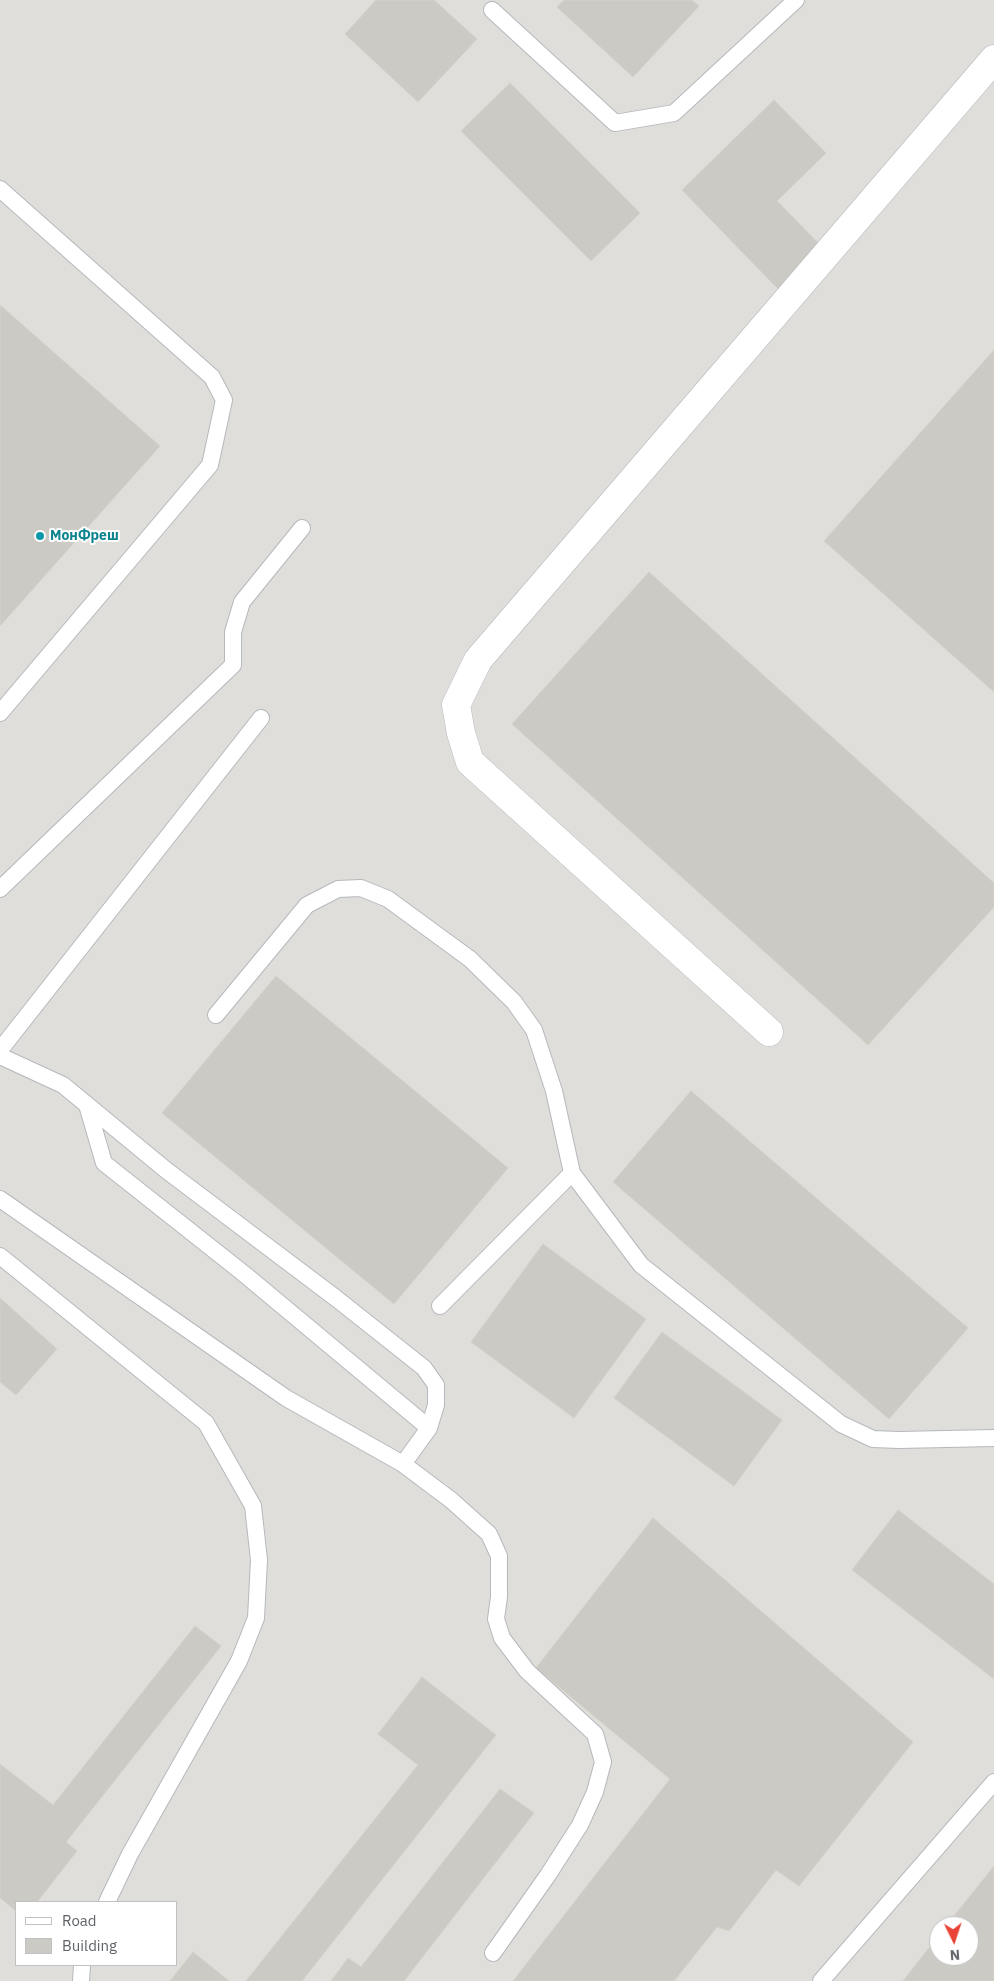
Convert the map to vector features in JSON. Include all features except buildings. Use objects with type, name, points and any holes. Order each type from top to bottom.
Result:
[{"type":"street","points":[[769,1032],[470,762],[461,733],[456,705],[478,660],[994,59]]},
{"type":"lane","points":[[492,10],[615,123],[674,113],[796,0]]},
{"type":"lane","points":[[0,189],[212,377],[224,400],[210,465],[0,712]]},
{"type":"lane","points":[[0,889],[233,665],[232,632],[242,602],[302,528]]},
{"type":"lane","points":[[0,1050],[261,718]]},
{"type":"lane","points":[[216,1015],[307,905],[338,889],[361,888],[388,899],[470,958],[514,1002],[534,1030],[554,1091],[572,1173],[641,1265],[841,1424],[873,1439],[994,1438]]},
{"type":"lane","points":[[0,1056],[63,1086],[166,1170],[337,1299],[424,1368],[436,1385],[436,1405],[428,1428],[403,1464]]},
{"type":"lane","points":[[88,1106],[104,1163],[243,1273],[428,1428]]},
{"type":"lane","points":[[440,1306],[572,1173]]},
{"type":"lane","points":[[0,1199],[286,1398],[403,1464],[451,1500],[489,1534],[499,1556],[499,1597],[496,1619],[502,1638],[528,1671],[596,1734],[603,1762],[596,1792],[580,1825],[548,1875],[493,1953]]},
{"type":"lane","points":[[0,1256],[206,1423],[253,1506],[259,1560],[256,1618],[239,1661],[135,1846],[108,1901]]},
{"type":"lane","points":[[822,1981],[994,1782]]},
{"type":"lane","points":[[81,1981],[82,1966]]},
{"type":"shaded area","points":[[0,0],[994,0],[994,1981],[0,1981]]},
{"type":"place","name":"МонФреш","points":[[40,536]]}]
